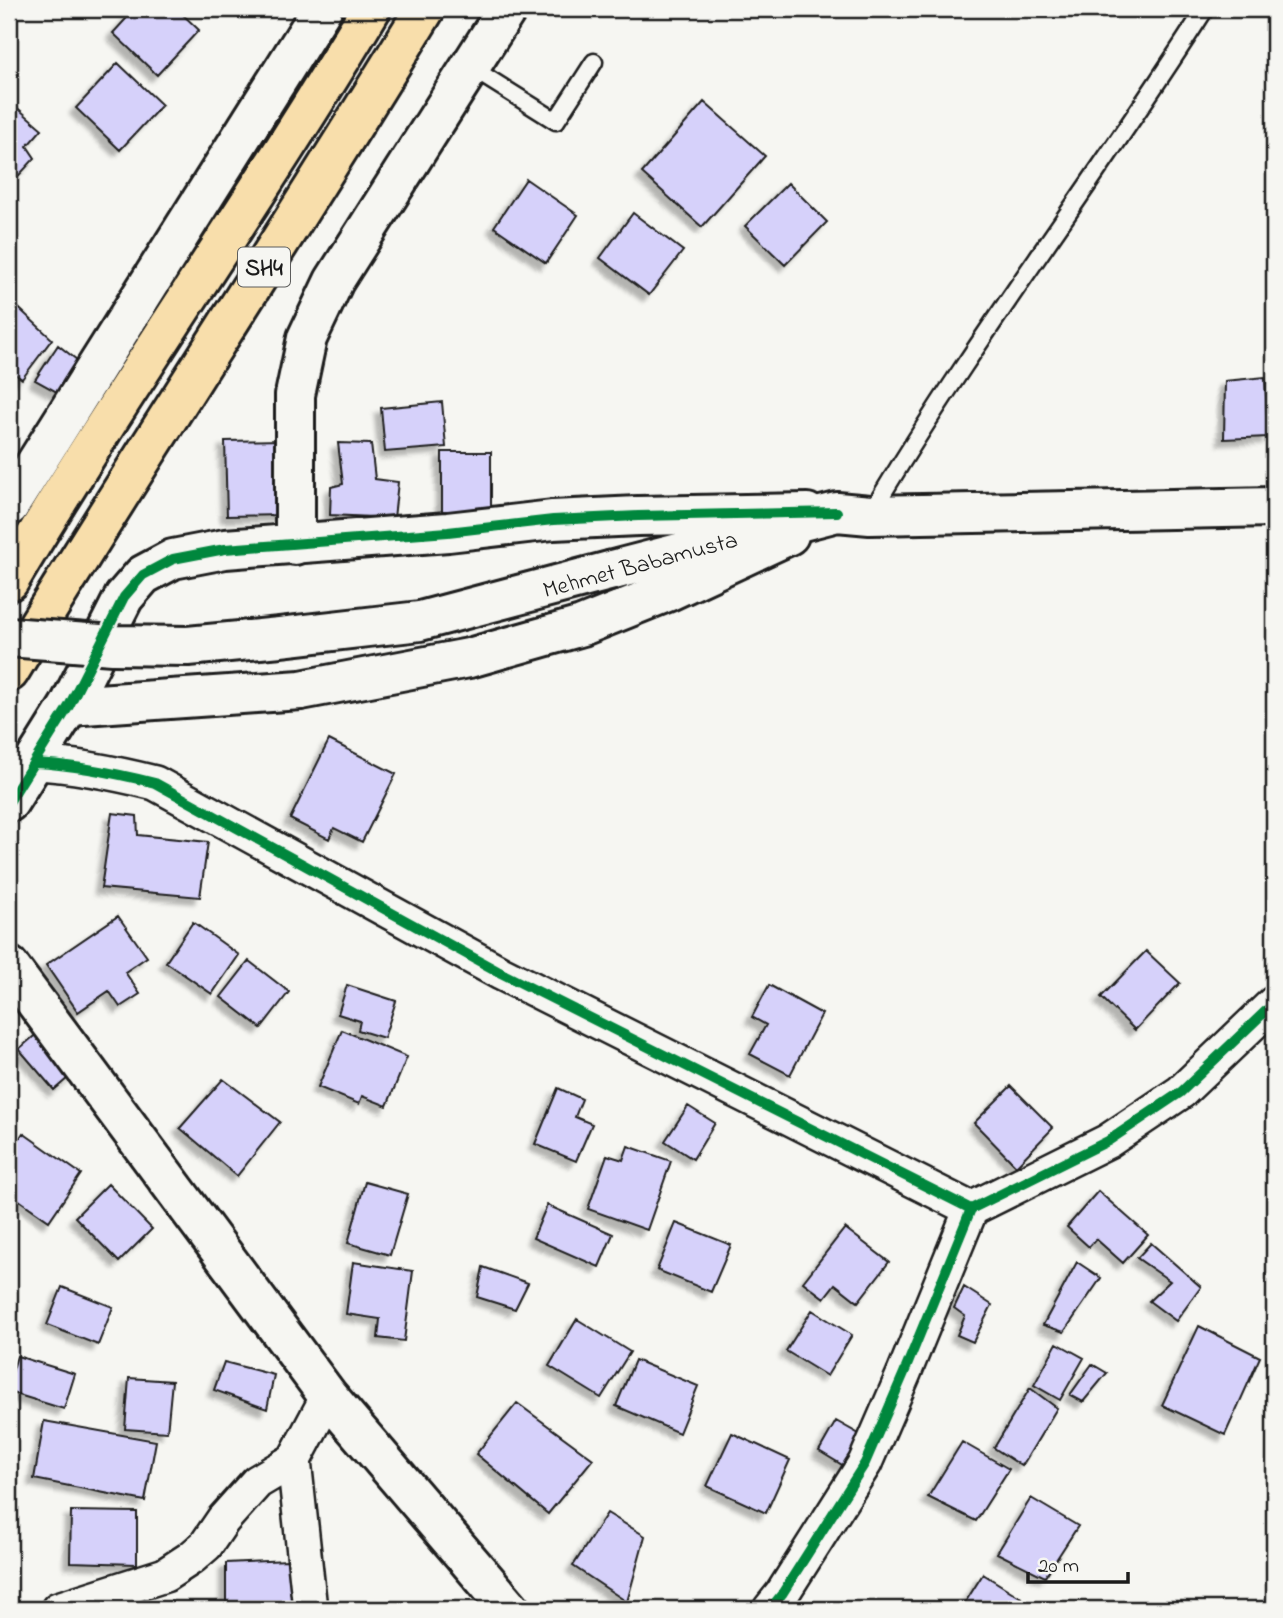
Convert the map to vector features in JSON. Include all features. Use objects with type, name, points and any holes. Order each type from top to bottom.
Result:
[{"type":"highway","name":"SH4","points":[[9,581],[56,501],[307,116],[371,9]]},
{"type":"highway","name":"SH4","points":[[9,672],[100,523],[345,140],[425,9]]},
{"type":"street","points":[[9,506],[322,9]]},
{"type":"street","points":[[295,545],[295,395],[307,338],[334,281],[507,9]]},
{"type":"street","name":"Mehmet Babamusta","points":[[9,637],[113,645],[188,646],[420,621],[613,570],[854,514],[1274,507]]},
{"type":"street","points":[[9,802],[69,706],[124,597],[143,575],[173,559],[225,549],[448,532],[553,520],[638,516],[854,514]]},
{"type":"street","points":[[69,706],[301,690],[469,658],[582,626],[854,514]]},
{"type":"street","points":[[35,763],[100,769],[155,783],[501,973],[971,1209]]},
{"type":"street","points":[[9,966],[328,1396],[510,1609]]},
{"type":"street","points":[[770,1609],[865,1463],[971,1209],[1108,1142],[1181,1092],[1273,1007]]},
{"type":"street","points":[[58,1609],[165,1574],[191,1559],[206,1545],[223,1520],[257,1482],[294,1460],[328,1396]]},
{"type":"street","points":[[294,1460],[310,1609]]},
{"type":"lane","points":[[854,514],[920,430],[1145,103],[1205,9]]},
{"type":"lane","points":[[470,67],[556,121],[594,62]]},
{"type":"building","points":[[135,9],[177,9],[199,30],[157,75],[113,33]]},
{"type":"building","points":[[118,63],[162,105],[120,150],[76,108]]},
{"type":"building","points":[[704,102],[765,156],[702,227],[642,173]]},
{"type":"building","points":[[14,105],[42,129],[27,146],[35,158],[9,186],[9,110]]},
{"type":"building","points":[[526,179],[578,215],[546,263],[494,227]]},
{"type":"building","points":[[788,183],[827,222],[785,265],[745,226]]},
{"type":"building","points":[[633,213],[683,251],[649,295],[600,258]]},
{"type":"building","points":[[9,299],[52,339],[22,379],[9,370]]},
{"type":"building","points":[[58,345],[82,364],[64,396],[35,380]]},
{"type":"building","points":[[1265,377],[1268,437],[1224,439],[1225,381]]},
{"type":"building","points":[[442,402],[446,447],[385,452],[381,408]]},
{"type":"building","points":[[281,440],[283,515],[227,516],[225,441]]},
{"type":"building","points":[[338,443],[371,444],[375,479],[398,482],[394,518],[330,515],[331,487],[343,484]]},
{"type":"building","points":[[442,452],[491,452],[491,511],[442,511]]},
{"type":"building","points":[[329,740],[396,774],[362,842],[334,828],[329,839],[290,819]]},
{"type":"building","points":[[112,813],[137,816],[138,835],[208,842],[200,897],[101,888]]},
{"type":"building","points":[[118,916],[147,957],[125,972],[140,994],[120,1007],[109,991],[78,1012],[46,965]]},
{"type":"building","points":[[193,922],[239,955],[212,994],[166,962]]},
{"type":"building","points":[[1146,951],[1180,983],[1135,1030],[1101,997]]},
{"type":"building","points":[[249,961],[289,992],[261,1028],[221,997]]},
{"type":"building","points":[[347,985],[396,1001],[384,1038],[358,1030],[360,1021],[338,1014]]},
{"type":"building","points":[[769,985],[822,1014],[790,1075],[750,1054],[766,1025],[752,1017]]},
{"type":"building","points":[[342,1030],[407,1057],[387,1106],[362,1096],[359,1104],[318,1087]]},
{"type":"building","points":[[40,1031],[75,1072],[54,1090],[19,1049]]},
{"type":"building","points":[[223,1079],[280,1122],[237,1176],[180,1128]]},
{"type":"building","points":[[1011,1086],[1053,1128],[1016,1166],[974,1123]]},
{"type":"building","points":[[558,1088],[582,1099],[575,1117],[592,1124],[576,1161],[535,1144]]},
{"type":"building","points":[[688,1106],[715,1123],[693,1159],[665,1141]]},
{"type":"building","points":[[23,1133],[81,1174],[49,1221],[9,1193],[9,1154]]},
{"type":"building","points":[[628,1146],[671,1161],[647,1230],[588,1209],[607,1155],[623,1160]]},
{"type":"building","points":[[365,1182],[408,1194],[390,1255],[348,1243]]},
{"type":"building","points":[[108,1184],[152,1229],[119,1262],[75,1217]]},
{"type":"building","points":[[1098,1191],[1148,1235],[1123,1263],[1096,1239],[1089,1247],[1067,1227]]},
{"type":"building","points":[[547,1205],[613,1234],[599,1267],[533,1238]]},
{"type":"building","points":[[676,1223],[731,1245],[711,1292],[657,1270]]},
{"type":"building","points":[[845,1228],[889,1262],[858,1302],[835,1284],[824,1298],[803,1282]]},
{"type":"building","points":[[1151,1243],[1201,1287],[1176,1321],[1149,1301],[1170,1281],[1137,1258]]},
{"type":"building","points":[[353,1262],[413,1271],[404,1341],[378,1338],[380,1319],[346,1314]]},
{"type":"building","points":[[1077,1262],[1101,1278],[1064,1332],[1043,1325]]},
{"type":"building","points":[[483,1267],[528,1283],[515,1309],[477,1297]]},
{"type":"building","points":[[62,1287],[113,1307],[98,1345],[47,1325]]},
{"type":"building","points":[[964,1287],[992,1305],[973,1342],[957,1335],[965,1316],[954,1308]]},
{"type":"building","points":[[812,1310],[852,1335],[827,1376],[786,1351]]},
{"type":"building","points":[[577,1319],[630,1352],[601,1398],[549,1366]]},
{"type":"building","points":[[1199,1326],[1260,1357],[1225,1435],[1162,1405]]},
{"type":"building","points":[[1057,1343],[1084,1358],[1060,1400],[1034,1385]]},
{"type":"building","points":[[17,1356],[75,1374],[64,1409],[9,1392]]},
{"type":"building","points":[[635,1360],[698,1386],[679,1433],[616,1406]]},
{"type":"building","points":[[224,1362],[274,1375],[267,1409],[214,1390]]},
{"type":"building","points":[[1092,1364],[1107,1373],[1083,1402],[1070,1395]]},
{"type":"building","points":[[129,1378],[172,1381],[167,1432],[125,1429]]},
{"type":"building","points":[[1030,1388],[1057,1408],[1022,1466],[994,1448]]},
{"type":"building","points":[[517,1403],[593,1459],[548,1514],[476,1454]]},
{"type":"building","points":[[44,1421],[156,1441],[145,1501],[34,1479]]},
{"type":"building","points":[[836,1421],[866,1438],[849,1469],[819,1451]]},
{"type":"building","points":[[732,1433],[790,1460],[766,1513],[707,1486]]},
{"type":"building","points":[[962,1442],[1009,1469],[976,1521],[928,1497]]},
{"type":"building","points":[[9,1493],[18,1494],[11,1548],[9,1547]]},
{"type":"building","points":[[1031,1498],[1078,1526],[1045,1577],[997,1553]]},
{"type":"building","points":[[71,1511],[137,1512],[137,1564],[70,1562]]},
{"type":"building","points":[[607,1513],[645,1536],[627,1602],[573,1566]]},
{"type":"building","points":[[288,1560],[292,1609],[226,1609],[226,1563]]},
{"type":"building","points":[[983,1574],[1023,1599],[1016,1609],[961,1609]]},
{"type":"cycle path","points":[[9,802],[69,706],[124,597],[143,575],[173,559],[225,549],[448,532],[553,520],[837,512]]},
{"type":"cycle path","points":[[35,763],[95,770],[155,783],[501,973],[971,1209]]},
{"type":"cycle path","points":[[770,1609],[865,1463],[971,1209],[1108,1141],[1181,1092],[1274,1003]]}]
